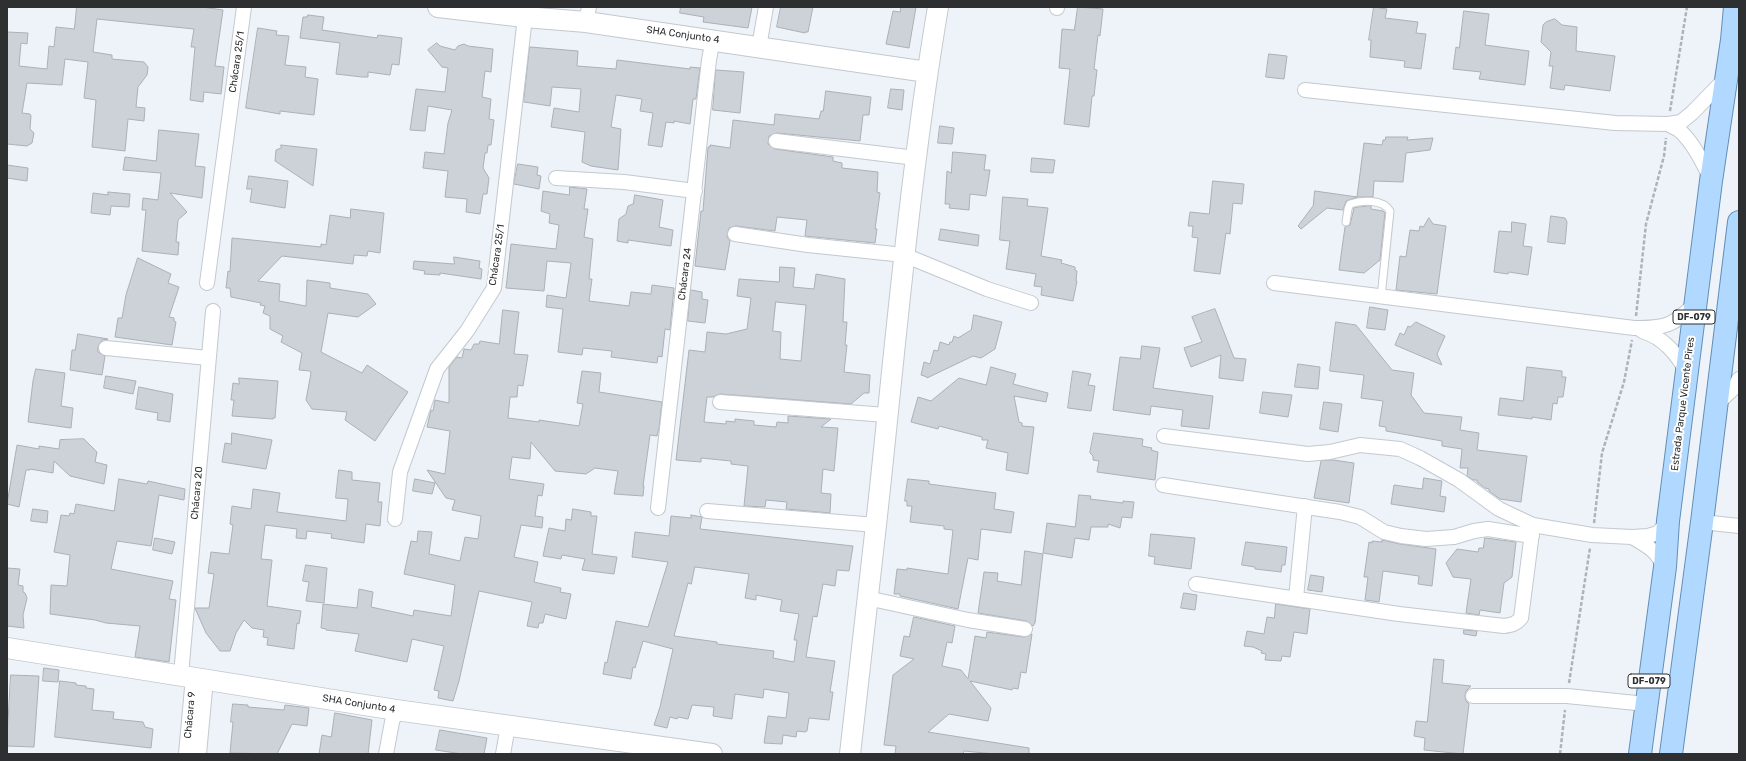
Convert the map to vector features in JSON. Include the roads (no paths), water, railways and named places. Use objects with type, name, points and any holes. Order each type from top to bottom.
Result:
[{"type":"main road","name":"Estrada Parque Vicente Pires","points":[[1642,744],[1664,567],[1668,521],[1711,181],[1732,40],[1735,7]]},
{"type":"main road","name":"DF-079","points":[[1672,745],[1716,405],[1736,276],[1739,222]]},
{"type":"main road","points":[[1642,744],[1655,740],[1668,739],[1672,745]]},
{"type":"street","name":"Chácara 25/1","points":[[207,283],[244,7]]},
{"type":"street","name":"SHA Conjunto 4","points":[[438,7],[525,17],[588,14],[759,47],[927,72]]},
{"type":"street","points":[[759,47],[766,7]]},
{"type":"street","points":[[850,754],[876,525],[886,415],[904,255],[927,72],[938,7]]},
{"type":"street","name":"Chácara 25/1","points":[[396,519],[400,472],[437,369],[467,331],[494,288],[525,17]]},
{"type":"street","name":"Chácara 24","points":[[658,508],[709,60],[713,39]]},
{"type":"street","points":[[1305,90],[1615,123],[1668,124],[1681,122],[1692,113],[1726,78]]},
{"type":"street","points":[[1668,124],[1679,130],[1688,141],[1704,164],[1711,181]]},
{"type":"street","points":[[776,142],[916,158]]},
{"type":"street","points":[[556,178],[624,182],[695,191]]},
{"type":"street","points":[[735,234],[808,245],[904,255],[987,289],[1031,303]]},
{"type":"street","points":[[1274,283],[1634,328],[1656,328],[1674,322],[1696,302]]},
{"type":"street","name":"Chácara 20","points":[[193,677],[208,358],[213,311]]},
{"type":"street","points":[[1634,328],[1653,334],[1666,343],[1679,358],[1687,372]]},
{"type":"street","points":[[106,348],[208,358]]},
{"type":"street","points":[[1716,405],[1734,388],[1739,379]]},
{"type":"street","points":[[720,402],[886,415]]},
{"type":"street","points":[[1164,436],[1308,454],[1360,446],[1400,449],[1420,458],[1459,480],[1499,509],[1532,530]]},
{"type":"street","points":[[1164,485],[1305,506],[1360,517],[1384,532],[1426,539],[1454,537],[1474,531],[1488,529],[1532,530],[1592,536],[1648,536],[1658,532],[1668,521]]},
{"type":"street","points":[[1296,598],[1305,506]]},
{"type":"street","points":[[707,511],[876,525]]},
{"type":"street","points":[[1702,522],[1739,526]]},
{"type":"street","points":[[1196,584],[1399,614],[1504,626],[1512,625],[1517,623],[1521,618],[1532,530]]},
{"type":"street","points":[[1632,537],[1651,548],[1658,555],[1664,567]]},
{"type":"street","points":[[867,598],[968,620],[1025,629]]},
{"type":"street","name":"SHA Conjunto 4","points":[[7,648],[396,710],[508,726],[643,749],[712,754]]},
{"type":"street","points":[[193,677],[199,754]]},
{"type":"street","name":"Chácara 9","points":[[186,754],[193,677]]},
{"type":"street","points":[[1474,696],[1567,696],[1646,704]]},
{"type":"street","points":[[386,754],[392,722],[396,710]]},
{"type":"street","points":[[503,754],[508,726]]},
{"type":"lane","points":[[1346,222],[1350,204],[1358,201],[1382,203],[1387,206],[1390,211],[1381,297]]}]
